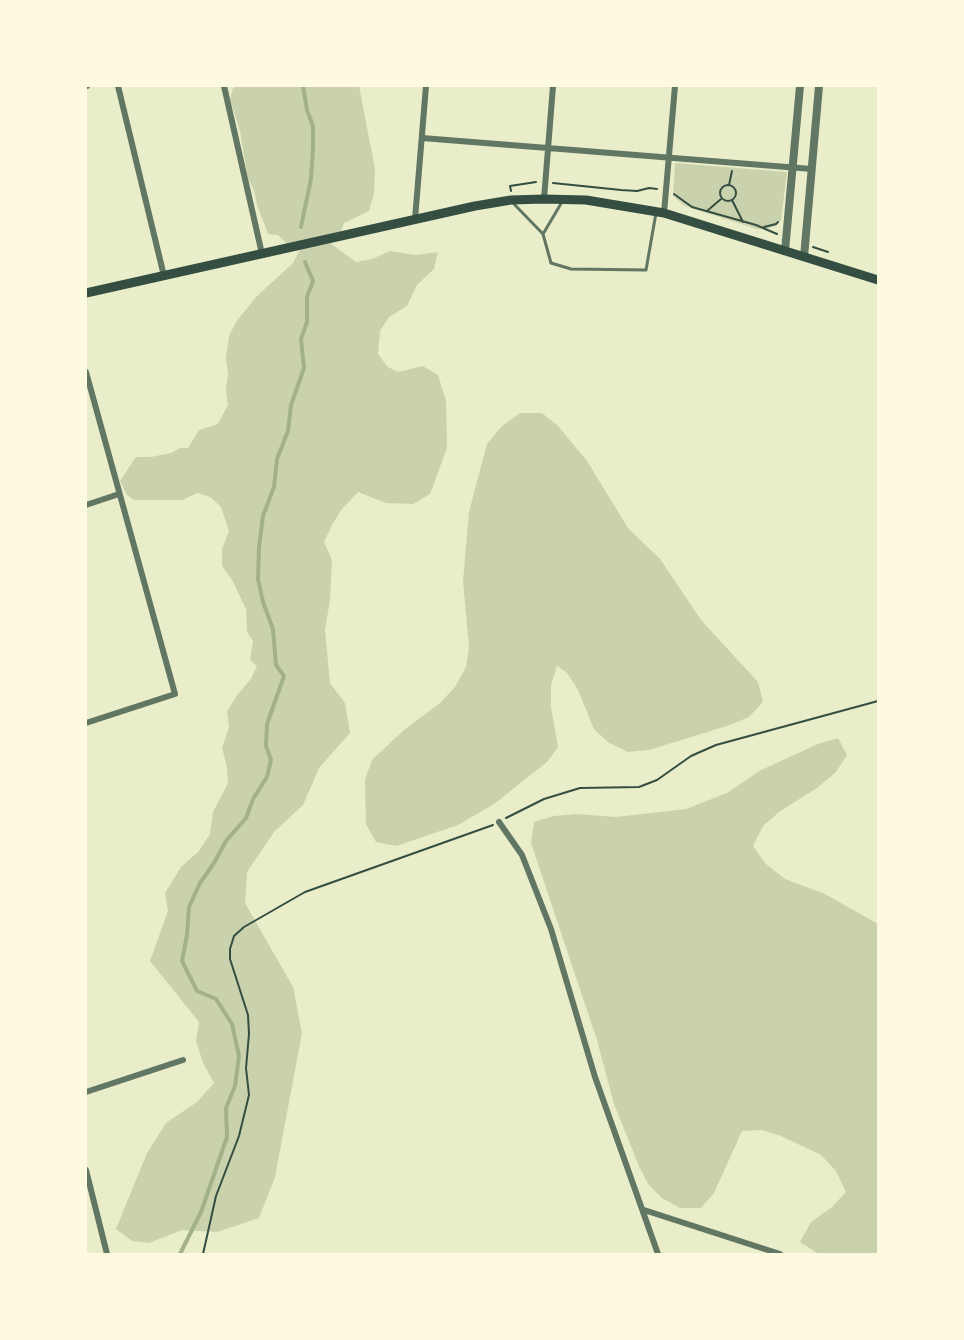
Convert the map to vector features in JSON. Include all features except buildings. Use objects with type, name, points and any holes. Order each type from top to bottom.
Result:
[{"type":"main road","points":[[86,293],[415,219],[511,200],[544,199],[596,201],[660,212],[879,280]]},
{"type":"street","points":[[118,86],[164,276]]},
{"type":"street","points":[[224,86],[262,254]]},
{"type":"street","points":[[415,219],[426,86]]},
{"type":"street","points":[[544,199],[554,86]]},
{"type":"street","points":[[660,212],[675,86]]},
{"type":"street","points":[[785,251],[800,86]]},
{"type":"street","points":[[804,257],[819,86]]},
{"type":"street","points":[[422,138],[812,169]]},
{"type":"street","points":[[86,372],[175,694],[86,723]]},
{"type":"street","points":[[86,505],[119,494]]},
{"type":"street","points":[[499,822],[522,855],[551,929],[595,1077],[658,1254]]},
{"type":"street","points":[[86,1092],[183,1060]]},
{"type":"street","points":[[86,1170],[106,1254]]},
{"type":"street","points":[[644,1210],[780,1254]]},
{"type":"lane","points":[[543,234],[563,199]]},
{"type":"lane","points":[[511,200],[543,234],[551,263],[571,269],[646,270],[660,212]]},
{"type":"path","points":[[729,186],[732,170]]},
{"type":"path","points":[[722,199],[720,190],[724,186],[729,186],[733,187],[736,192],[732,200]]},
{"type":"path","points":[[722,199],[732,200]]},
{"type":"path","points":[[707,211],[722,199]]},
{"type":"path","points":[[732,200],[743,222]]},
{"type":"path","points":[[761,227],[776,224],[780,219]]},
{"type":"path","points":[[203,1254],[216,1196],[239,1136],[249,1095],[246,1068],[248,1015],[230,959],[234,936],[244,927],[305,892],[499,822],[544,799],[580,788],[639,787],[657,780],[691,756],[716,746],[879,701]]},
{"type":"green space","points":[[237,86],[359,86],[375,169],[374,193],[369,211],[344,223],[340,234],[287,244],[278,235],[268,234],[254,190],[248,179],[240,131],[230,99],[233,88]]},
{"type":"green space","points":[[675,163],[787,172],[781,220],[776,226],[757,229],[685,206],[673,196]]},
{"type":"green space","points":[[330,243],[356,262],[372,259],[390,251],[416,255],[438,252],[434,269],[417,285],[407,306],[389,317],[380,331],[378,354],[388,367],[398,372],[423,366],[438,375],[446,401],[447,448],[430,494],[413,504],[386,503],[358,492],[342,509],[324,542],[332,560],[330,600],[325,630],[330,683],[345,703],[350,733],[319,768],[303,805],[274,832],[247,872],[245,903],[293,987],[302,1033],[275,1177],[259,1218],[217,1232],[182,1230],[149,1243],[132,1241],[116,1229],[147,1153],[166,1123],[197,1102],[214,1083],[203,1063],[196,1041],[199,1022],[150,961],[168,911],[165,893],[181,867],[199,851],[210,834],[213,812],[228,783],[222,748],[229,727],[227,711],[251,679],[257,666],[250,660],[253,641],[247,632],[246,609],[232,580],[222,566],[222,549],[229,531],[221,507],[210,497],[198,493],[182,500],[134,500],[127,495],[120,481],[136,457],[151,457],[171,453],[180,448],[188,448],[199,430],[218,424],[228,405],[226,358],[229,336],[236,322],[256,297],[293,263],[301,248]]},
{"type":"green space","points":[[520,413],[542,413],[558,426],[587,461],[628,528],[660,559],[701,620],[758,682],[763,702],[749,717],[730,725],[649,750],[628,752],[609,743],[594,729],[578,690],[567,673],[557,666],[551,685],[551,707],[558,747],[547,762],[494,804],[458,825],[396,846],[376,842],[366,824],[365,780],[372,760],[404,730],[440,703],[455,687],[466,667],[469,647],[463,581],[469,512],[487,444],[501,427]]},
{"type":"green space","points":[[838,738],[847,755],[836,772],[763,826],[753,846],[766,864],[785,879],[825,894],[878,924],[878,1254],[817,1253],[800,1242],[811,1222],[832,1207],[846,1192],[836,1171],[821,1155],[781,1136],[762,1130],[742,1131],[714,1193],[701,1208],[680,1208],[662,1198],[648,1184],[614,1104],[597,1040],[531,843],[534,822],[554,816],[576,814],[616,817],[686,809],[727,793],[761,770],[818,744]]},
{"type":"waterway","points":[[301,227],[311,179],[313,148],[313,126],[307,110],[303,86]]},
{"type":"waterway","points":[[180,1254],[201,1212],[227,1137],[226,1108],[235,1086],[239,1056],[232,1024],[216,999],[197,991],[182,961],[189,907],[200,883],[226,841],[246,818],[253,799],[267,777],[271,760],[266,746],[267,724],[284,676],[276,665],[273,629],[263,602],[258,579],[259,547],[263,516],[274,487],[277,459],[288,431],[291,405],[304,368],[301,339],[307,322],[307,297],[313,281],[305,262]]}]
